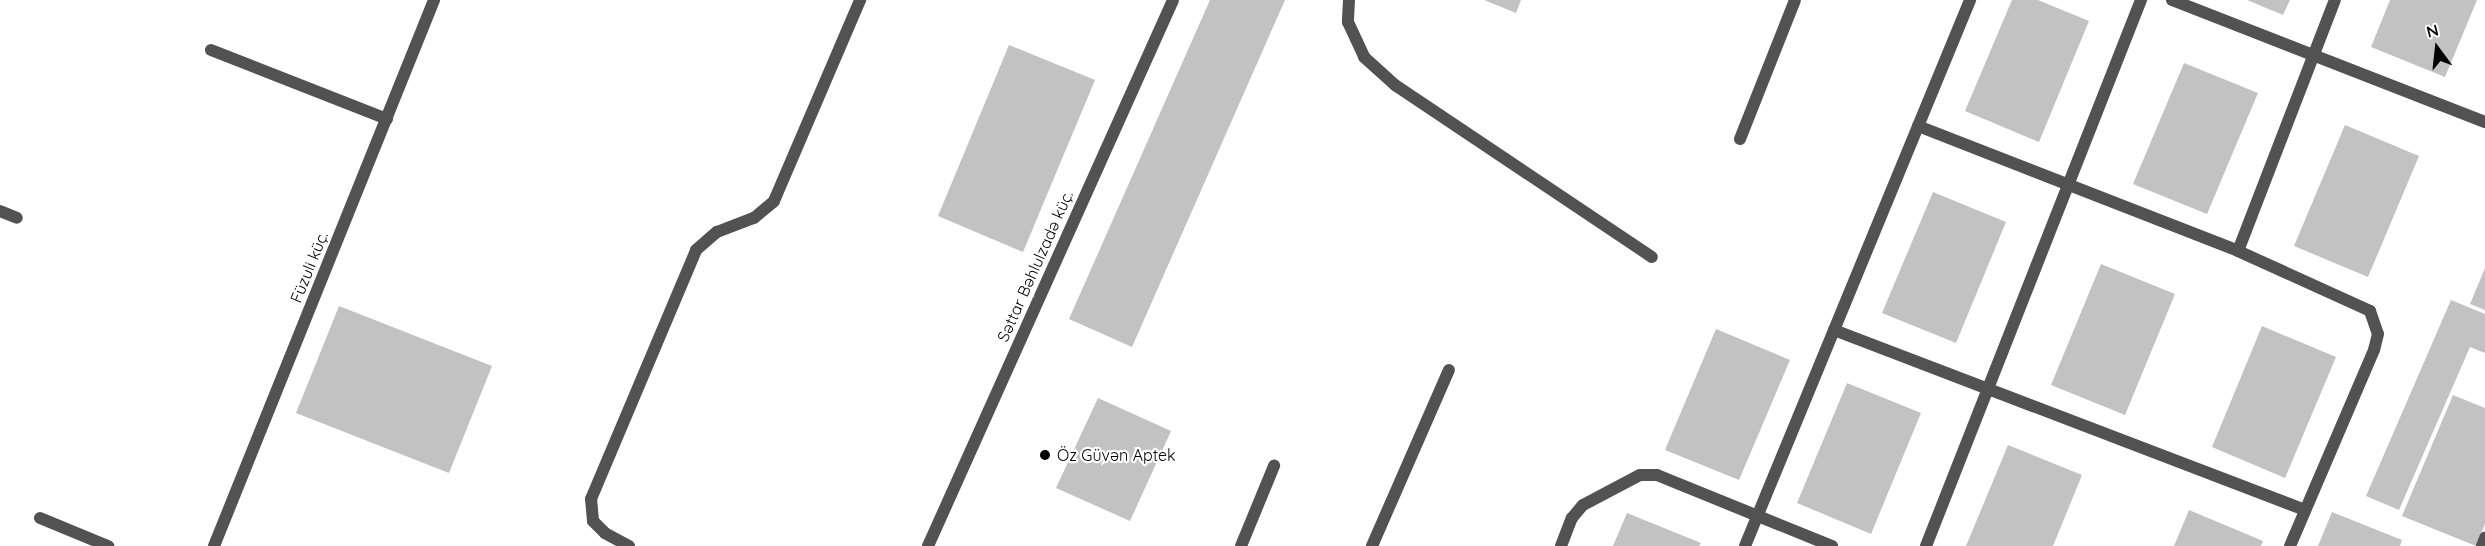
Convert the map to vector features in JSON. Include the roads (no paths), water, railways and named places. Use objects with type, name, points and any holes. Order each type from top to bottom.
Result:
[{"type":"street","name":"Füzuli küç.","points":[[214,546],[434,0]]},
{"type":"street","points":[[629,546],[605,533],[593,521],[591,499],[595,488],[696,250],[717,232],[754,218],[774,201],[860,0]]},
{"type":"street","name":"Səttar Bəhlulzadə küç.","points":[[928,546],[1173,0]]},
{"type":"street","points":[[1349,0],[1348,22],[1364,57],[1395,84],[1652,257]]},
{"type":"street","points":[[1740,139],[1796,0]]},
{"type":"street","points":[[1745,546],[1970,0]]},
{"type":"street","points":[[1926,546],[2141,0]]},
{"type":"street","points":[[2172,0],[2485,122]]},
{"type":"street","points":[[2238,252],[2316,56],[2335,0]]},
{"type":"street","points":[[211,50],[387,119]]},
{"type":"street","points":[[1918,126],[2238,252],[2359,303],[2376,321],[2374,350],[2290,546]]},
{"type":"street","points":[[0,211],[17,218]]},
{"type":"street","points":[[1834,330],[2305,510]]},
{"type":"street","points":[[1372,546],[1449,370]]},
{"type":"street","points":[[1241,546],[1274,466]]},
{"type":"street","points":[[1561,546],[1572,518],[1583,505],[1640,475],[1657,475],[1832,546]]},
{"type":"street","points":[[40,518],[108,546]]},
{"type":"street","points":[[2482,546],[2485,538]]},
{"type":"place","name":"Öz Güvən Aptek","points":[[1045,455]]}]
